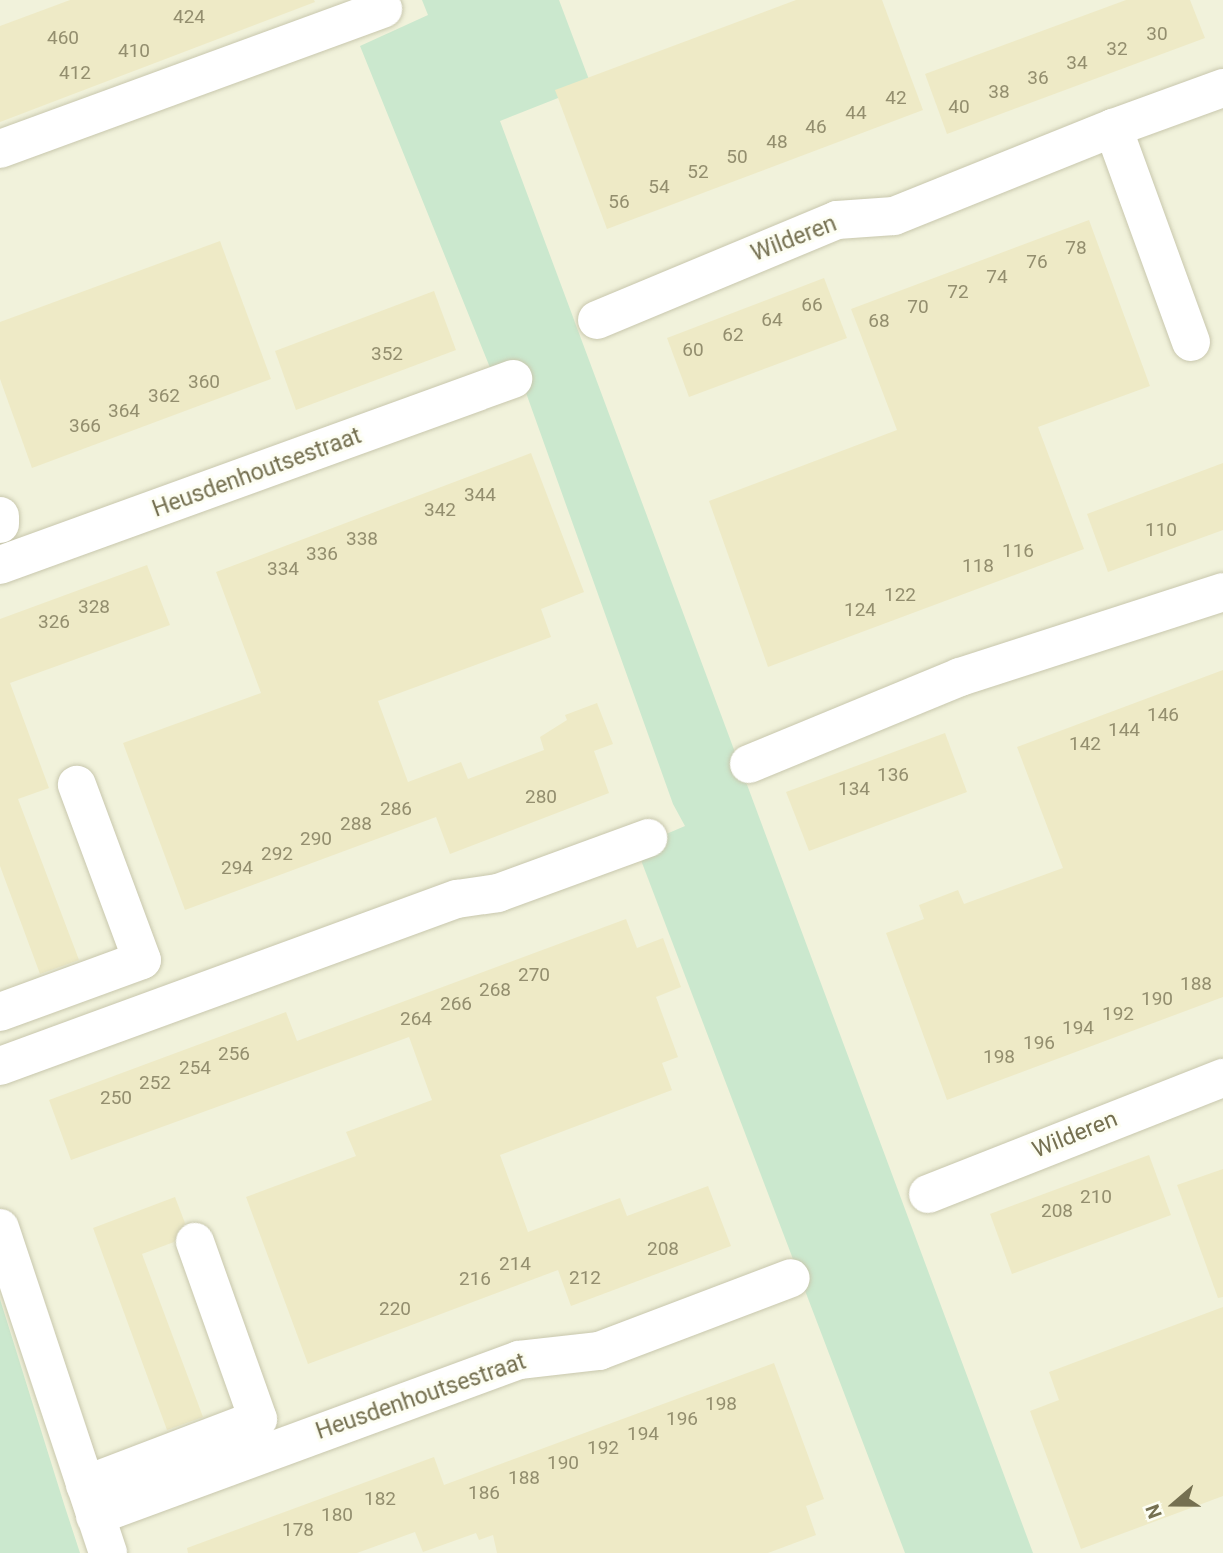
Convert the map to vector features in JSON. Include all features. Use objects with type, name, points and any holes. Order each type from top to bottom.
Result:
[{"type":"street","points":[[0,149],[383,9]]},
{"type":"street","name":"Wilderen","points":[[597,320],[837,220],[894,216],[1113,128],[1223,88]]},
{"type":"street","points":[[1113,128],[1191,342]]},
{"type":"street","name":"Heusdenhoutsestraat","points":[[0,565],[513,379]]},
{"type":"street","points":[[0,516],[0,524]]},
{"type":"street","points":[[749,764],[960,677],[1223,592]]},
{"type":"street","points":[[0,1012],[142,960],[78,785]]},
{"type":"street","points":[[0,1066],[457,899],[498,893],[648,838]]},
{"type":"street","name":"Wilderen","points":[[928,1194],[1223,1078]]},
{"type":"street","points":[[0,1228],[108,1553]]},
{"type":"street","points":[[90,1501],[258,1419],[195,1242]]},
{"type":"street","name":"Heusdenhoutsestraat","points":[[90,1501],[519,1360],[598,1351],[791,1278]]},
{"type":"shaded area","points":[[0,0],[1223,0],[1223,1553],[0,1553]]},
{"type":"shaded area","points":[[422,0],[559,0],[591,85],[500,121],[1033,1553],[905,1553],[636,847],[685,826],[673,804],[515,362],[491,370],[360,46],[428,15]]},
{"type":"shaded area","points":[[0,1299],[64,1504],[80,1553],[0,1553]]},
{"type":"building","points":[[70,0],[315,2],[0,122],[0,26]]},
{"type":"building","points":[[796,0],[882,0],[923,110],[607,229],[555,90]]},
{"type":"building","points":[[1126,0],[1190,0],[1205,38],[947,134],[925,74]]},
{"type":"building","points":[[1089,220],[1150,386],[1038,427],[1084,549],[768,667],[709,501],[897,430],[851,309]]},
{"type":"building","points":[[220,241],[271,379],[32,468],[0,379],[0,322]]},
{"type":"building","points":[[824,278],[847,338],[689,397],[667,338]]},
{"type":"building","points":[[434,291],[456,350],[296,410],[275,351]]},
{"type":"building","points":[[531,453],[584,592],[541,609],[551,637],[378,701],[408,782],[461,762],[468,779],[544,750],[540,737],[567,720],[565,715],[597,703],[613,744],[594,751],[609,793],[450,854],[436,817],[185,910],[123,743],[261,693],[216,572]]},
{"type":"building","points":[[1223,463],[1223,530],[1108,572],[1087,514]]},
{"type":"building","points":[[147,565],[170,625],[10,683],[49,788],[18,799],[79,960],[40,974],[0,866],[0,619]]},
{"type":"building","points":[[1223,670],[1223,997],[947,1100],[886,933],[924,919],[919,905],[958,890],[964,904],[1063,868],[1017,747]]},
{"type":"building","points":[[945,733],[967,792],[809,851],[786,792]]},
{"type":"building","points":[[626,919],[637,948],[663,938],[681,987],[656,997],[678,1057],[662,1063],[672,1090],[500,1155],[528,1232],[620,1198],[627,1216],[708,1186],[731,1246],[571,1306],[558,1270],[308,1364],[246,1197],[356,1156],[346,1132],[432,1100],[409,1037],[71,1160],[49,1100],[286,1012],[297,1041]]},
{"type":"building","points":[[1149,1155],[1171,1215],[1012,1274],[990,1214]]},
{"type":"building","points":[[1223,1169],[1223,1297],[1218,1298],[1177,1185]]},
{"type":"building","points":[[175,1197],[185,1223],[174,1242],[142,1254],[203,1417],[167,1430],[93,1228]]},
{"type":"building","points":[[1223,1307],[1223,1496],[1081,1549],[1030,1411],[1059,1400],[1049,1372]]},
{"type":"building","points":[[774,1363],[824,1499],[806,1506],[816,1535],[768,1553],[497,1553],[493,1535],[479,1540],[476,1533],[423,1552],[415,1532],[357,1553],[188,1553],[187,1548],[434,1457],[444,1485]]}]
